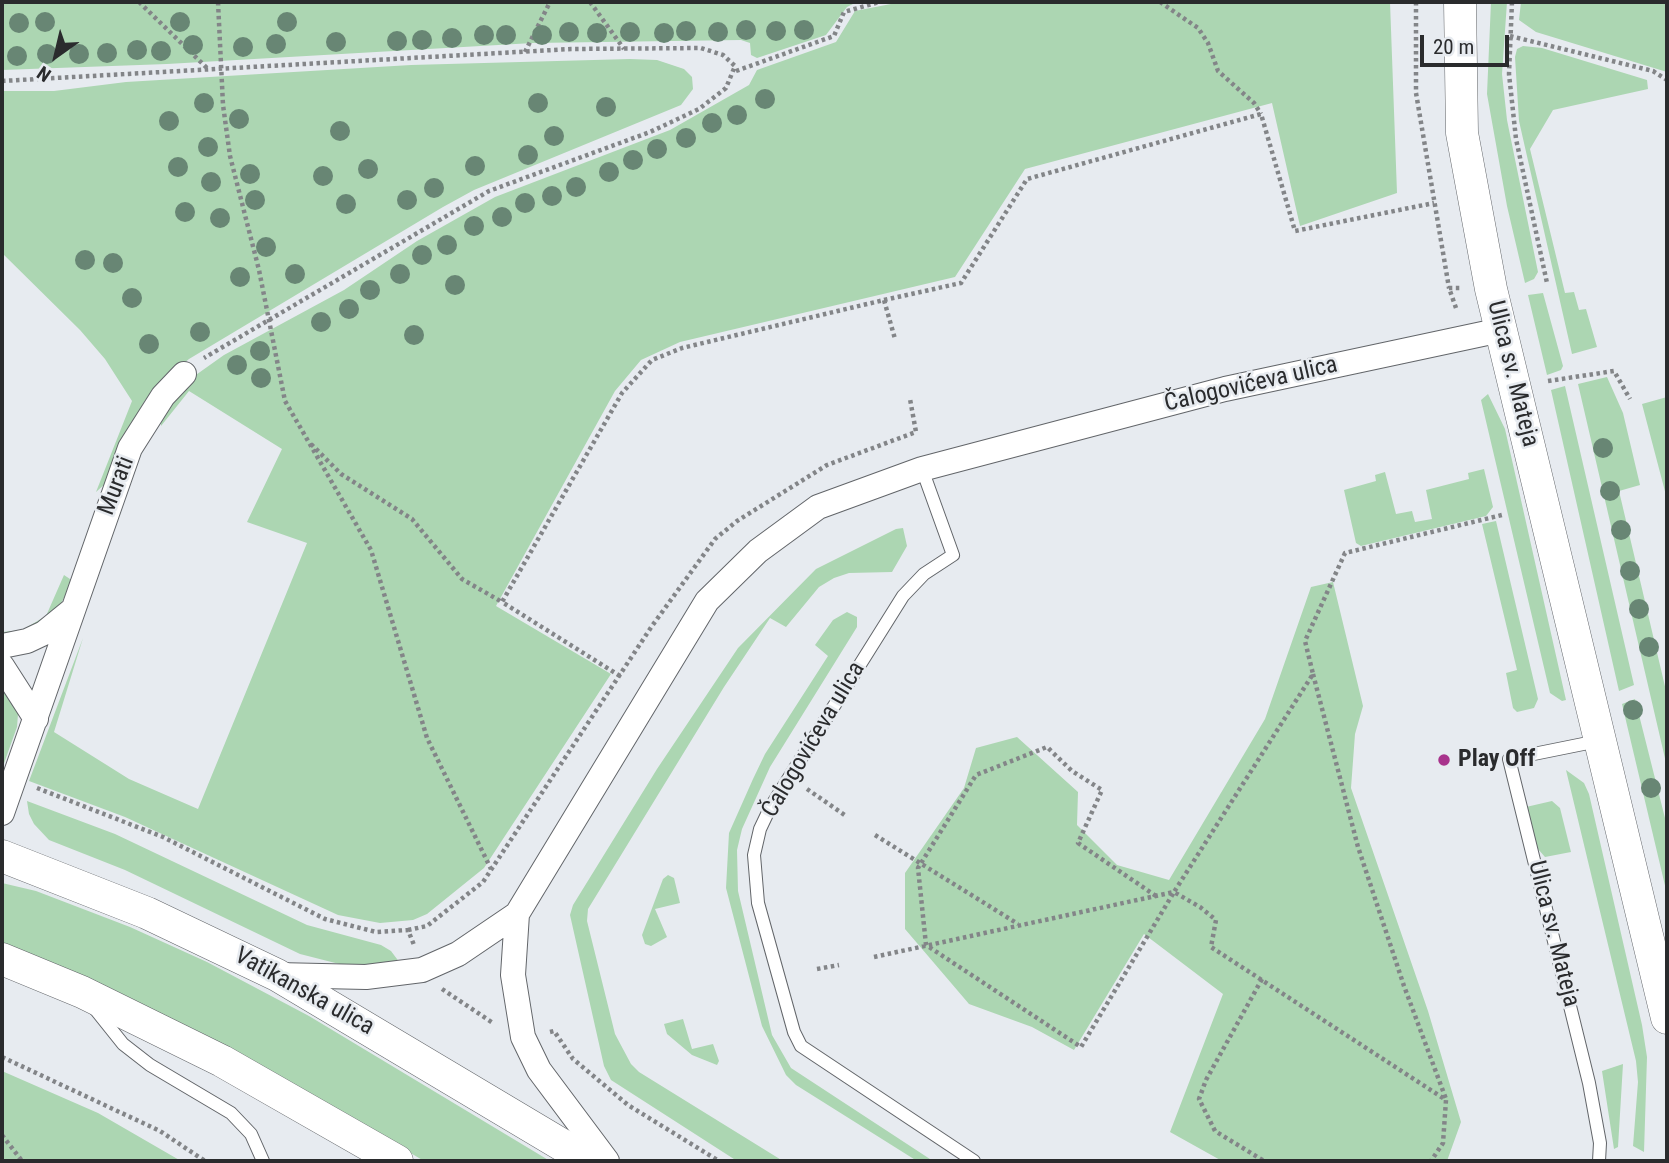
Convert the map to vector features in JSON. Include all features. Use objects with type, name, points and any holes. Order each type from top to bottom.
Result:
[{"type":"street","name":"Ulica sv. Mateja","points":[[1460,2],[1462,133],[1501,330],[1667,1018]]},
{"type":"street","name":"Čalogovićeva ulica","points":[[277,975],[395,976],[422,970],[458,954],[517,914],[707,601],[758,551],[818,507],[922,469],[1225,389],[1501,330]]},
{"type":"street","name":"Murati","points":[[2,813],[130,448],[163,396],[184,374]]},
{"type":"street","points":[[2,646],[27,641],[44,633],[72,610]]},
{"type":"street","points":[[2,666],[36,719]]},
{"type":"street","name":"Vatikanska ulica","points":[[2,856],[147,913],[277,975],[589,1161]]},
{"type":"street","name":"Čalogovićeva ulica","points":[[517,914],[513,975],[523,1037],[539,1070],[607,1161]]},
{"type":"street","points":[[2,959],[82,992],[222,1061],[397,1161]]},
{"type":"lane","name":"Čalogovićeva ulica","points":[[922,469],[953,555],[924,574],[903,596],[760,829],[754,855],[758,903],[794,1032],[801,1046],[974,1161]]},
{"type":"lane","name":"Ulica sv. Mateja","points":[[1599,1161],[1600,1143],[1586,1069],[1509,759],[1601,741]]},
{"type":"lane","points":[[82,992],[123,1044],[150,1065],[231,1113],[251,1134],[263,1161]]},
{"type":"path","points":[[139,2],[209,69]]},
{"type":"path","points":[[218,2],[221,68],[230,156],[269,319],[285,401],[302,435],[371,550],[427,738],[491,869]]},
{"type":"path","points":[[525,52],[550,2]]},
{"type":"path","points":[[590,2],[625,50]]},
{"type":"path","points":[[184,374],[217,350],[332,286],[489,191],[650,132],[699,109],[726,88],[736,71],[834,36],[844,12],[880,2]]},
{"type":"path","points":[[1160,2],[1198,28],[1208,43],[1218,71],[1254,103],[1261,114],[1295,231],[1434,203]]},
{"type":"path","points":[[1416,2],[1416,93],[1455,308]]},
{"type":"path","points":[[1512,2],[1509,74],[1516,139],[1547,283]]},
{"type":"path","points":[[1510,36],[1653,71],[1667,80]]},
{"type":"path","points":[[2,81],[525,52],[701,48],[723,55],[735,66],[736,71]]},
{"type":"path","points":[[502,602],[622,393],[652,360],[682,348],[961,283],[1027,178],[1261,114]]},
{"type":"path","points":[[1450,288],[1460,288]]},
{"type":"path","points":[[884,300],[895,340]]},
{"type":"path","points":[[1548,381],[1614,371],[1630,399]]},
{"type":"path","points":[[910,399],[916,432]]},
{"type":"path","points":[[302,435],[341,474],[412,519],[462,579],[620,676]]},
{"type":"path","points":[[1431,1161],[1443,1143],[1446,1100],[1404,986],[1358,847],[1305,641],[1345,554],[1503,515]]},
{"type":"path","points":[[14,779],[163,837],[325,919],[376,932],[427,926],[483,882],[715,539]]},
{"type":"path","points":[[926,945],[1081,1047],[1174,892],[1313,674]]},
{"type":"path","points":[[926,945],[918,869],[921,864],[976,775],[1047,747],[1072,771],[1102,790],[1079,843],[1156,896]]},
{"type":"path","points":[[790,777],[846,816]]},
{"type":"path","points":[[875,835],[1019,925]]},
{"type":"path","points":[[874,957],[1174,892],[1216,920],[1211,947],[1446,1100]]},
{"type":"path","points":[[408,930],[422,970],[437,985],[506,1033],[523,1037],[554,1031],[573,1059],[628,1105],[719,1161]]},
{"type":"path","points":[[817,969],[839,965]]},
{"type":"path","points":[[1262,979],[1206,1080],[1199,1099],[1215,1131],[1264,1161]]},
{"type":"path","points":[[2,1057],[160,1131],[205,1161]]},
{"type":"path","points":[[2,1136],[22,1161]]},
{"type":"green space","points":[[2,2],[857,2],[847,7],[826,35],[757,58],[751,55],[750,43],[741,40],[533,43],[167,64],[2,70]]},
{"type":"green space","points":[[901,2],[1390,2],[1397,193],[1300,226],[1272,103],[1025,169],[955,277],[680,342],[641,360],[615,391],[496,606],[611,674],[484,868],[427,914],[413,920],[380,923],[338,915],[125,817],[29,781],[83,638],[54,732],[129,779],[198,809],[307,543],[247,522],[282,449],[189,391],[161,426],[161,418],[193,377],[224,355],[344,290],[417,241],[495,197],[670,130],[749,85],[757,70],[836,42],[855,11]]},
{"type":"green space","points":[[1491,2],[1507,2],[1502,74],[1507,120],[1538,272],[1534,279],[1525,283],[1507,206],[1487,94]]},
{"type":"green space","points":[[1521,2],[1667,2],[1667,72],[1536,32],[1519,20]]},
{"type":"green space","points":[[1523,46],[1542,48],[1647,80],[1648,89],[1553,110],[1530,149],[1565,293],[1574,292],[1579,310],[1586,309],[1597,347],[1572,354],[1519,121],[1515,57],[1517,49]]},
{"type":"green space","points":[[657,60],[684,69],[692,77],[693,89],[681,105],[474,190],[189,359],[155,387],[144,402],[106,483],[96,492],[132,401],[105,359],[80,330],[2,253],[2,91],[54,91],[126,82],[411,65]]},
{"type":"green space","points":[[1543,293],[1563,366],[1561,370],[1547,375],[1528,295]]},
{"type":"green space","points":[[1607,377],[1623,413],[1640,485],[1619,491],[1667,695],[1667,767],[1578,384]]},
{"type":"green space","points":[[1565,386],[1634,685],[1619,691],[1551,390]]},
{"type":"green space","points":[[1488,394],[1505,429],[1566,700],[1562,701],[1550,693],[1481,400]]},
{"type":"green space","points":[[1667,397],[1667,499],[1642,404]]},
{"type":"green space","points":[[1484,469],[1493,507],[1486,516],[1361,546],[1356,543],[1344,490],[1376,481],[1375,475],[1385,472],[1396,514],[1412,511],[1415,522],[1432,519],[1426,490],[1469,479],[1468,473]]},
{"type":"green space","points":[[1496,521],[1538,699],[1534,708],[1517,712],[1513,708],[1506,673],[1517,670],[1482,524]]},
{"type":"green space","points":[[903,528],[907,546],[892,572],[849,573],[834,578],[819,587],[786,627],[770,618],[724,687],[588,909],[587,921],[615,1034],[631,1064],[639,1072],[783,1161],[737,1161],[611,1080],[604,1066],[570,915],[573,905],[657,769],[738,648],[816,569]]},
{"type":"green space","points":[[64,575],[73,581],[47,623],[2,637],[2,632],[22,630],[46,616]]},
{"type":"green space","points":[[1333,582],[1363,706],[1355,734],[1351,788],[1428,1011],[1461,1122],[1447,1161],[1222,1161],[1170,1132],[1223,994],[1144,934],[1074,1050],[1032,1027],[969,1004],[905,929],[905,873],[964,788],[976,748],[1017,737],[1078,792],[1077,825],[1117,865],[1169,880],[1265,719],[1311,587]]},
{"type":"green space","points":[[847,612],[857,617],[857,627],[770,767],[742,829],[737,850],[738,891],[772,1035],[791,1068],[933,1161],[917,1161],[796,1085],[786,1075],[762,1026],[726,888],[729,833],[765,754],[828,656],[815,645],[833,620]]},
{"type":"green space","points":[[2,682],[17,705],[18,714],[17,727],[2,769]]},
{"type":"green space","points":[[1635,699],[1667,826],[1667,894],[1622,704]]},
{"type":"green space","points":[[1566,770],[1584,783],[1589,794],[1642,1025],[1647,1057],[1644,1152],[1633,1146],[1638,1082],[1636,1061]]},
{"type":"green space","points":[[27,801],[115,834],[307,925],[381,945],[391,951],[400,963],[355,968],[300,954],[125,870],[49,840],[34,824]]},
{"type":"green space","points":[[1552,801],[1560,808],[1571,852],[1545,857],[1538,849],[1526,807]]},
{"type":"green space","points":[[668,875],[674,878],[680,903],[655,909],[667,937],[651,946],[645,944],[642,935],[663,879]]},
{"type":"green space","points":[[2,883],[36,891],[130,927],[207,962],[309,1016],[550,1161],[424,1161],[362,1124],[2,947]]},
{"type":"green space","points":[[683,1019],[692,1049],[713,1044],[719,1061],[717,1065],[692,1055],[667,1034],[664,1024]]},
{"type":"green space","points":[[1623,1064],[1618,1147],[1614,1149],[1602,1071]]},
{"type":"green space","points":[[2,1071],[98,1113],[181,1161],[2,1161]]},
{"type":"place","name":"Play Off","points":[[1444,760]]}]
